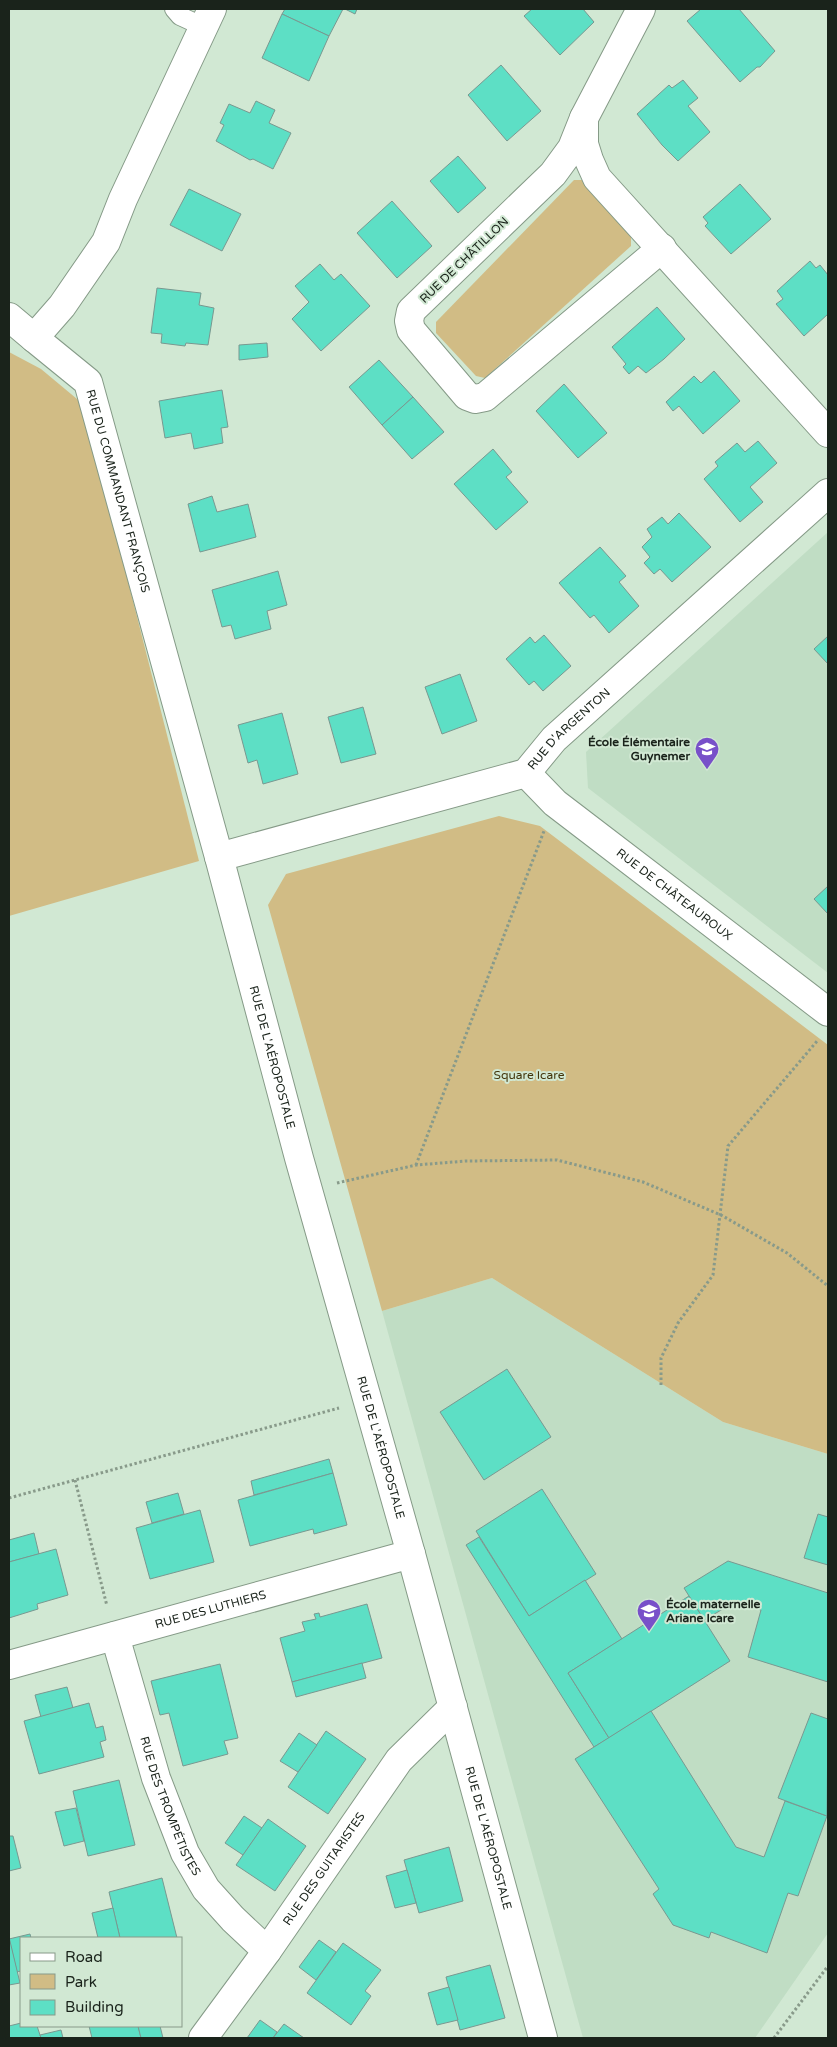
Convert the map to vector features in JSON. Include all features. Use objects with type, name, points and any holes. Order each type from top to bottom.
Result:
[{"type":"street","name":"RUE DE CHÂTILLON","points":[[641,9],[584,118],[572,148],[553,174],[412,311],[409,321],[412,330],[467,396],[475,400],[485,397],[662,248]]},
{"type":"street","points":[[34,338],[62,306],[106,242],[123,199],[208,18]]},
{"type":"street","name":"RUE DE CHÂTILLON","points":[[584,118],[584,144],[598,178],[828,433]]},
{"type":"street","name":"RUE DU COMMANDANT FRANÇOIS","points":[[9,317],[88,382],[219,857]]},
{"type":"street","name":"RUE D'ARGENTON","points":[[219,857],[526,773],[554,740],[828,493]]},
{"type":"street","name":"RUE DE CHÂTEAUROUX","points":[[526,773],[555,803],[825,1024]]},
{"type":"street","name":"RUE DE L'AÉROPOSTALE","points":[[219,857],[308,1191],[411,1554],[543,2038]]},
{"type":"street","name":"RUE DES LUTHIERS","points":[[9,1665],[411,1554]]},
{"type":"street","name":"RUE DES TROMPÉTISTES","points":[[115,1636],[156,1778],[185,1853],[206,1889],[233,1919],[267,1951]]},
{"type":"street","name":"RUE DES GUITARISTES","points":[[203,2038],[267,1951],[399,1760],[453,1707]]},
{"type":"lane","points":[[174,9],[180,16],[208,18]]},
{"type":"path","points":[[416,1165],[555,803]]},
{"type":"path","points":[[661,1385],[661,1358],[678,1323],[713,1275],[728,1146],[825,1024]]},
{"type":"path","points":[[308,1191],[365,1175],[416,1165],[466,1161],[557,1160],[643,1182],[721,1215],[787,1253],[828,1286]]},
{"type":"path","points":[[9,1498],[368,1400]]},
{"type":"path","points":[[75,1480],[115,1636]]},
{"type":"path","points":[[774,2038],[828,1966]]},
{"type":"shaded area","name":"École Élémentaire Guynemer","points":[[828,532],[828,973],[588,788],[586,752]]},
{"type":"shaded area","name":"École maternelle Ariane Icare","points":[[492,1278],[723,1422],[828,1454],[828,1933],[755,2038],[583,2038],[382,1311]]},
{"type":"green space","points":[[574,180],[582,180],[631,235],[631,246],[485,378],[476,376],[436,333],[436,322]]},
{"type":"green space","points":[[9,352],[41,369],[83,404],[199,861],[9,916]]},
{"type":"green space","name":"Square Icare","points":[[499,816],[540,826],[828,1045],[828,1454],[723,1422],[492,1278],[382,1311],[268,905],[286,874]]},
{"type":"building","points":[[285,9],[343,9],[329,36],[282,14]]},
{"type":"building","points":[[345,9],[357,9],[355,14]]},
{"type":"building","points":[[532,9],[583,9],[594,22],[560,55],[524,16]]},
{"type":"building","points":[[701,9],[739,9],[775,51],[760,67],[757,67],[740,82],[687,21]]},
{"type":"building","points":[[282,14],[329,36],[309,81],[262,58]]},
{"type":"building","points":[[501,65],[541,111],[507,141],[468,95]]},
{"type":"building","points":[[683,80],[698,98],[688,106],[710,132],[678,161],[662,145],[637,114],[669,85],[672,88]]},
{"type":"building","points":[[256,101],[275,110],[269,123],[291,133],[273,169],[253,159],[250,160],[216,141],[224,125],[220,123],[229,104],[250,113]]},
{"type":"building","points":[[458,156],[486,188],[458,213],[430,181]]},
{"type":"building","points":[[740,184],[771,219],[731,254],[705,226],[708,223],[703,217]]},
{"type":"building","points":[[189,189],[241,214],[222,251],[170,225]]},
{"type":"building","points":[[392,201],[432,246],[397,278],[357,233]]},
{"type":"building","points":[[810,261],[816,268],[820,265],[828,275],[828,314],[804,336],[776,304],[783,299],[777,291]]},
{"type":"building","points":[[320,264],[334,280],[341,274],[370,306],[321,351],[292,319],[309,302],[295,286]]},
{"type":"building","points":[[157,288],[201,293],[199,305],[214,308],[208,345],[186,343],[185,346],[161,343],[162,334],[151,333]]},
{"type":"building","points":[[657,307],[685,339],[646,373],[638,366],[629,374],[623,367],[626,364],[612,347]]},
{"type":"building","points":[[267,343],[268,357],[239,360],[239,345]]},
{"type":"building","points":[[379,360],[413,397],[382,425],[349,387]]},
{"type":"building","points":[[714,371],[740,401],[703,434],[679,406],[673,411],[666,402],[694,376],[701,383]]},
{"type":"building","points":[[564,384],[607,433],[578,458],[536,411]]},
{"type":"building","points":[[222,390],[228,427],[221,428],[223,443],[194,449],[191,433],[165,438],[159,401]]},
{"type":"building","points":[[413,397],[444,432],[412,459],[382,425]]},
{"type":"building","points":[[758,441],[777,463],[750,487],[763,502],[740,522],[704,479],[718,466],[715,462],[737,443],[745,452]]},
{"type":"building","points":[[493,449],[512,472],[506,477],[528,502],[496,530],[454,484]]},
{"type":"building","points":[[212,496],[217,512],[248,504],[256,537],[200,552],[188,504]]},
{"type":"building","points":[[679,513],[711,547],[672,582],[660,569],[654,574],[644,563],[650,557],[642,547],[652,537],[647,529],[662,517],[668,524]]},
{"type":"building","points":[[600,547],[626,576],[619,582],[639,606],[609,633],[594,615],[590,618],[559,583]]},
{"type":"building","points":[[278,571],[287,605],[267,611],[271,629],[235,639],[231,625],[222,627],[212,590]]},
{"type":"building","points":[[544,635],[571,666],[543,691],[534,681],[529,685],[506,659],[530,637],[535,643]]},
{"type":"building","points":[[828,636],[828,664],[814,649]]},
{"type":"building","points":[[460,674],[477,721],[442,734],[425,687]]},
{"type":"building","points":[[363,707],[376,754],[341,763],[328,717]]},
{"type":"building","points":[[282,713],[298,774],[263,784],[257,760],[248,763],[238,725]]},
{"type":"building","points":[[828,886],[828,914],[814,899]]},
{"type":"building","points":[[507,1369],[551,1437],[484,1480],[440,1412]]},
{"type":"building","points":[[329,1459],[333,1473],[254,1495],[251,1481]]},
{"type":"building","points":[[333,1473],[347,1525],[314,1534],[313,1529],[250,1546],[238,1500]]},
{"type":"building","points":[[542,1489],[596,1574],[529,1616],[476,1531]]},
{"type":"building","points":[[178,1493],[184,1514],[152,1523],[146,1502]]},
{"type":"building","points":[[200,1510],[214,1562],[150,1579],[136,1528]]},
{"type":"building","points":[[818,1514],[828,1517],[828,1565],[804,1558]]},
{"type":"building","points":[[34,1533],[39,1554],[9,1562],[9,1540]]},
{"type":"building","points":[[479,1537],[529,1616],[585,1580],[622,1639],[568,1673],[609,1738],[594,1747],[466,1545]]},
{"type":"building","points":[[56,1549],[68,1595],[37,1604],[38,1609],[9,1618],[9,1562]]},
{"type":"building","points":[[728,1561],[828,1593],[828,1682],[748,1657],[761,1610],[735,1602],[704,1620],[684,1588]]},
{"type":"building","points":[[689,1596],[730,1661],[609,1738],[568,1673]]},
{"type":"building","points":[[367,1604],[382,1658],[292,1682],[280,1638],[305,1631],[302,1622],[316,1619],[314,1614],[319,1613],[320,1617]]},
{"type":"building","points":[[362,1663],[366,1678],[296,1697],[292,1682]]},
{"type":"building","points":[[220,1664],[238,1738],[224,1741],[228,1754],[183,1766],[169,1713],[160,1715],[151,1681]]},
{"type":"building","points":[[67,1687],[73,1708],[41,1717],[35,1695]]},
{"type":"building","points":[[89,1703],[96,1728],[103,1726],[106,1740],[100,1742],[104,1757],[39,1774],[24,1721]]},
{"type":"building","points":[[651,1711],[736,1847],[764,1857],[785,1801],[827,1816],[798,1896],[788,1893],[767,1953],[711,1932],[709,1938],[673,1925],[653,1894],[659,1889],[575,1759]]},
{"type":"building","points":[[811,1713],[828,1719],[827,1816],[778,1798]]},
{"type":"building","points":[[326,1731],[366,1759],[328,1814],[288,1787]]},
{"type":"building","points":[[299,1733],[317,1745],[298,1772],[280,1761]]},
{"type":"building","points":[[119,1780],[135,1845],[88,1856],[73,1791]]},
{"type":"building","points":[[76,1808],[84,1841],[64,1846],[55,1812]]},
{"type":"building","points":[[244,1816],[262,1828],[243,1855],[225,1843]]},
{"type":"building","points":[[268,1819],[306,1846],[275,1891],[236,1865]]},
{"type":"building","points":[[9,1836],[13,1836],[21,1868],[9,1871]]},
{"type":"building","points":[[449,1847],[463,1901],[419,1913],[404,1860]]},
{"type":"building","points":[[407,1870],[416,1903],[395,1908],[386,1876]]},
{"type":"building","points":[[162,1878],[177,1937],[120,1937],[109,1892]]},
{"type":"building","points":[[113,1908],[120,1937],[98,1937],[92,1913]]},
{"type":"building","points":[[30,1934],[31,1937],[20,1937],[20,1971],[17,1972],[9,1939]]},
{"type":"building","points":[[9,1937],[20,1983],[9,1985]]},
{"type":"building","points":[[319,1940],[336,1952],[316,1980],[299,1967]]},
{"type":"building","points":[[343,1943],[381,1970],[365,1991],[371,1996],[351,2025],[307,1993]]},
{"type":"building","points":[[490,1965],[505,2018],[460,2030],[446,1977]]},
{"type":"building","points":[[449,1987],[458,2020],[437,2025],[428,1993]]},
{"type":"building","points":[[260,2020],[277,2032],[273,2038],[247,2038]]},
{"type":"building","points":[[20,2023],[20,2027],[37,2027],[41,2038],[9,2038],[9,2026]]},
{"type":"building","points":[[284,2024],[304,2038],[273,2038]]},
{"type":"building","points":[[89,2027],[138,2027],[141,2038],[92,2038]]},
{"type":"building","points":[[138,2027],[160,2027],[163,2038],[141,2038]]},
{"type":"building","points":[[61,2030],[63,2038],[41,2038],[40,2035]]},
{"type":"place","name":"École Élémentaire Guynemer","points":[[707,770]]},
{"type":"place","name":"École maternelle Ariane Icare","points":[[649,1632]]}]
